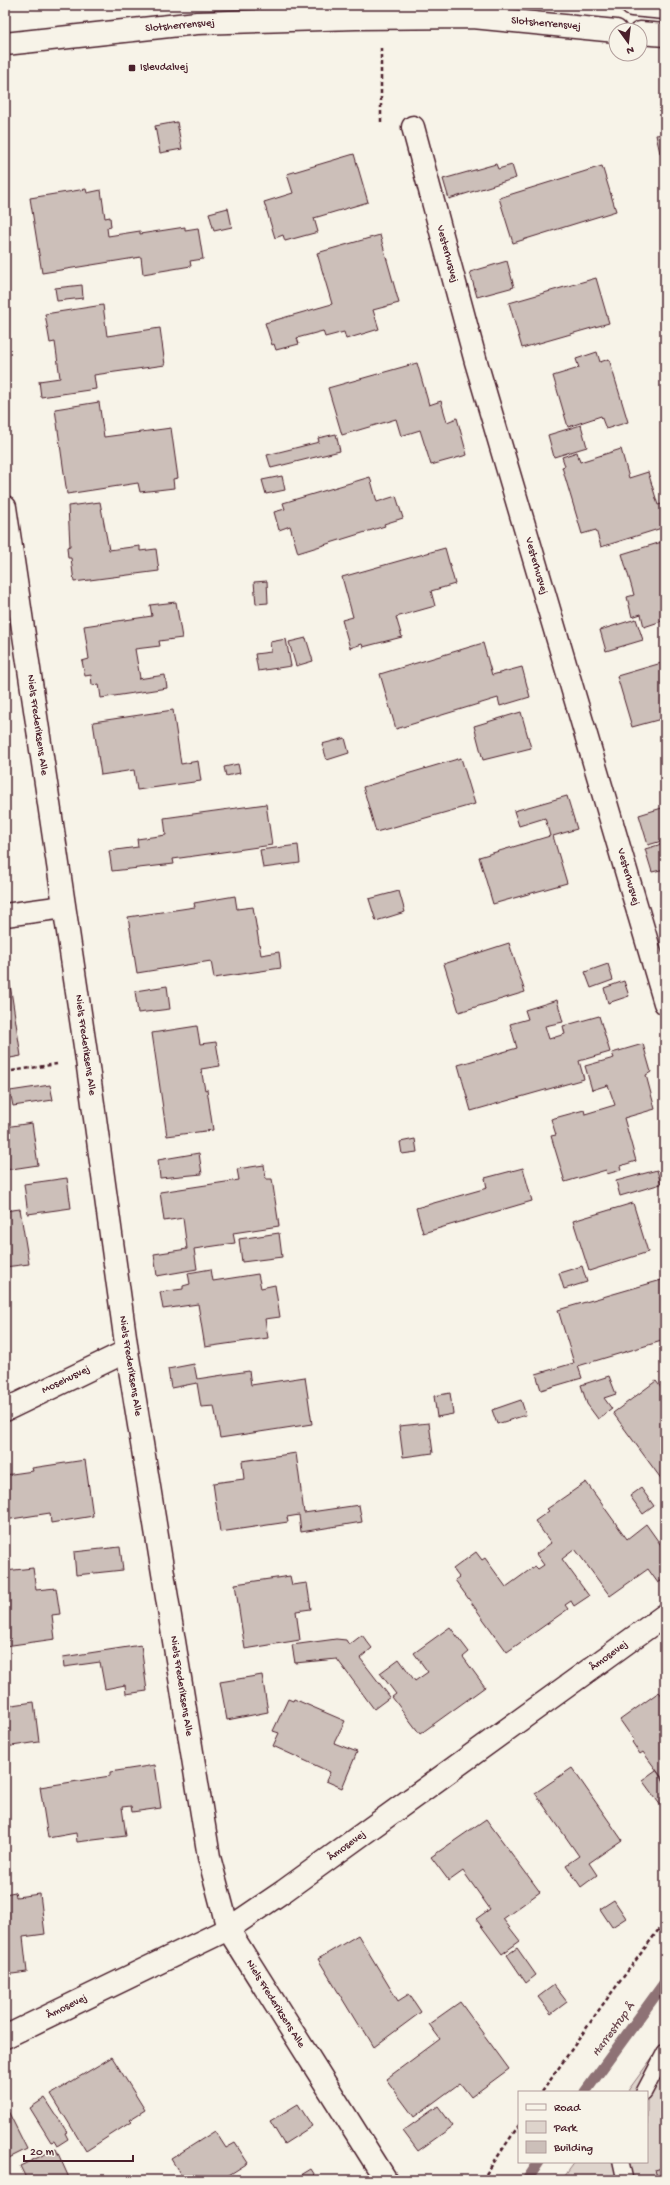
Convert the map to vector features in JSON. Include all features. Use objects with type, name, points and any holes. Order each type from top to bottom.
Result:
[{"type":"street","points":[[632,5],[665,8]]},
{"type":"street","name":"Slotsherrensvej","points":[[5,44],[197,23],[356,18],[383,11],[473,17],[608,30]]},
{"type":"street","points":[[648,34],[665,36]]},
{"type":"street","name":"Vesterhusvej","points":[[413,127],[476,362],[665,1003]]},
{"type":"street","name":"Niels Frederiksens Alle","points":[[5,507],[87,1060],[127,1351],[209,1857],[228,1929],[386,2180]]},
{"type":"street","points":[[5,916],[64,907]]},
{"type":"street","name":"Mosehusvej","points":[[5,1410],[127,1351]]},
{"type":"street","name":"Åmosevej","points":[[5,2037],[228,1929],[284,1891],[665,1615]]},
{"type":"lane","points":[[645,2091],[665,2052]]},
{"type":"lane","points":[[621,2163],[625,2180]]},
{"type":"path","points":[[381,127],[383,11]]},
{"type":"path","points":[[5,1072],[87,1060]]},
{"type":"path","points":[[543,2091],[601,2007],[665,1920]]},
{"type":"path","points":[[482,2180],[518,2126]]},
{"type":"green space","points":[[665,2040],[665,2180],[562,2180],[574,2163],[648,2163],[648,2091],[628,2091]]},
{"type":"building","points":[[177,122],[182,149],[160,153],[155,126]]},
{"type":"building","points":[[665,134],[665,152],[660,153],[656,135]]},
{"type":"building","points":[[354,154],[368,202],[314,218],[318,232],[285,241],[283,235],[275,238],[264,202],[293,193],[287,174]]},
{"type":"building","points":[[496,164],[498,169],[512,165],[516,178],[449,199],[443,179]]},
{"type":"building","points":[[602,166],[616,211],[513,243],[499,198]]},
{"type":"building","points":[[86,189],[87,193],[101,190],[105,218],[110,217],[111,227],[107,228],[108,236],[140,231],[140,234],[185,227],[185,230],[198,228],[203,259],[190,261],[191,266],[143,274],[141,257],[42,273],[30,198]]},
{"type":"building","points":[[228,208],[232,227],[214,231],[209,213]]},
{"type":"building","points":[[380,235],[399,303],[373,310],[379,329],[346,339],[344,332],[325,337],[323,331],[297,338],[299,344],[276,350],[274,344],[272,345],[265,323],[332,304],[317,253]]},
{"type":"building","points":[[507,261],[514,287],[477,297],[470,272]]},
{"type":"building","points":[[596,278],[609,323],[522,348],[509,303]]},
{"type":"building","points":[[82,285],[83,298],[57,301],[55,288]]},
{"type":"building","points":[[103,305],[107,336],[160,328],[165,365],[94,375],[96,389],[41,397],[39,381],[60,378],[55,342],[50,343],[45,314]]},
{"type":"building","points":[[597,352],[600,362],[609,359],[628,422],[606,429],[601,416],[568,427],[553,376],[579,368],[576,359]]},
{"type":"building","points":[[417,363],[429,405],[441,401],[447,422],[457,418],[467,455],[431,465],[420,430],[401,436],[396,419],[342,435],[328,388]]},
{"type":"building","points":[[99,402],[104,437],[171,428],[178,478],[173,479],[174,488],[140,492],[138,483],[67,494],[55,409]]},
{"type":"building","points":[[581,425],[587,447],[554,457],[548,435]]},
{"type":"building","points":[[336,434],[340,451],[271,468],[267,455],[319,442],[318,438]]},
{"type":"building","points":[[621,449],[629,478],[648,472],[658,505],[665,503],[665,527],[601,547],[596,530],[582,534],[562,467],[565,466],[562,457],[577,452],[580,462]]},
{"type":"building","points":[[282,476],[285,490],[266,494],[262,480]]},
{"type":"building","points":[[370,477],[377,502],[396,496],[403,518],[384,524],[385,526],[298,553],[290,526],[279,530],[274,512],[285,509],[283,503]]},
{"type":"building","points":[[100,502],[109,550],[140,546],[140,551],[156,549],[159,571],[74,582],[71,558],[68,558],[67,547],[70,546],[68,506]]},
{"type":"building","points":[[665,541],[665,620],[644,627],[641,614],[632,617],[627,597],[634,595],[622,554]]},
{"type":"building","points":[[445,548],[455,584],[431,591],[435,606],[396,617],[402,637],[363,647],[362,644],[350,648],[342,620],[353,617],[342,577]]},
{"type":"building","points":[[267,581],[268,603],[256,604],[254,582]]},
{"type":"building","points":[[176,602],[182,638],[159,641],[160,646],[135,649],[140,678],[138,679],[165,675],[167,688],[101,698],[99,684],[92,685],[91,675],[85,676],[82,661],[89,659],[84,626],[152,616],[150,605]]},
{"type":"building","points":[[636,619],[643,640],[606,651],[600,630]]},
{"type":"building","points":[[306,638],[313,661],[296,666],[289,642]]},
{"type":"building","points":[[286,639],[291,666],[258,671],[255,654],[271,652],[270,642]]},
{"type":"building","points":[[483,643],[492,675],[522,667],[530,697],[500,706],[498,698],[396,729],[380,674]]},
{"type":"building","points":[[665,662],[665,718],[632,727],[617,676]]},
{"type":"building","points":[[173,710],[181,764],[198,761],[201,781],[137,790],[134,770],[101,775],[93,722]]},
{"type":"building","points":[[521,712],[531,748],[483,760],[474,726]]},
{"type":"building","points":[[345,738],[349,753],[327,760],[322,744]]},
{"type":"building","points":[[461,758],[475,804],[376,832],[363,787]]},
{"type":"building","points":[[238,764],[240,773],[226,776],[224,767]]},
{"type":"building","points":[[567,796],[577,829],[553,836],[567,883],[493,904],[479,857],[550,836],[545,818],[519,826],[514,811]]},
{"type":"building","points":[[266,804],[272,845],[173,859],[174,864],[112,871],[109,851],[138,847],[137,839],[166,835],[164,818]]},
{"type":"building","points":[[665,807],[665,840],[648,845],[639,815]]},
{"type":"building","points":[[665,843],[665,869],[652,872],[645,849]]},
{"type":"building","points":[[298,845],[300,863],[263,868],[260,850]]},
{"type":"building","points":[[399,891],[405,912],[376,921],[369,899]]},
{"type":"building","points":[[235,896],[237,909],[253,907],[261,955],[279,952],[281,968],[214,978],[211,961],[137,973],[128,917],[195,907],[194,903]]},
{"type":"building","points":[[509,943],[525,992],[459,1012],[444,964]]},
{"type":"building","points":[[5,951],[21,1056],[5,1059]]},
{"type":"building","points":[[608,964],[613,980],[591,988],[585,972]]},
{"type":"building","points":[[624,981],[629,996],[608,1003],[604,988]]},
{"type":"building","points":[[167,986],[170,1009],[138,1013],[135,991]]},
{"type":"building","points":[[557,1000],[563,1022],[545,1026],[549,1039],[565,1034],[563,1026],[599,1016],[610,1052],[579,1061],[584,1079],[471,1111],[458,1065],[517,1048],[510,1024],[528,1019],[525,1010]]},
{"type":"building","points":[[197,1026],[200,1044],[216,1042],[220,1066],[201,1069],[205,1090],[207,1089],[213,1130],[167,1136],[152,1033]]},
{"type":"building","points":[[643,1044],[651,1072],[646,1075],[655,1109],[624,1118],[636,1161],[620,1166],[621,1170],[607,1174],[606,1170],[565,1182],[551,1136],[556,1135],[551,1119],[584,1110],[585,1114],[615,1105],[608,1085],[592,1090],[585,1066],[614,1058],[612,1053]]},
{"type":"building","points":[[50,1085],[53,1100],[13,1106],[10,1091]]},
{"type":"building","points":[[32,1123],[38,1165],[5,1170],[5,1127]]},
{"type":"building","points":[[415,1139],[417,1152],[402,1154],[400,1142]]},
{"type":"building","points":[[199,1153],[202,1174],[160,1178],[158,1160]]},
{"type":"building","points":[[264,1165],[266,1179],[272,1179],[279,1226],[233,1233],[235,1243],[194,1249],[197,1269],[157,1276],[154,1254],[187,1249],[183,1218],[164,1221],[160,1192],[239,1180],[237,1169]]},
{"type":"building","points":[[523,1168],[532,1201],[423,1233],[416,1208],[487,1188],[485,1178]]},
{"type":"building","points":[[657,1170],[661,1184],[620,1196],[616,1181]]},
{"type":"building","points":[[67,1178],[71,1208],[28,1214],[24,1184]]},
{"type":"building","points":[[633,1203],[648,1252],[589,1271],[573,1221]]},
{"type":"building","points":[[20,1209],[29,1264],[5,1267],[5,1211]]},
{"type":"building","points":[[279,1233],[282,1257],[242,1262],[239,1239]]},
{"type":"building","points":[[582,1266],[587,1282],[564,1289],[559,1273]]},
{"type":"building","points":[[211,1269],[213,1281],[258,1274],[261,1288],[275,1285],[280,1317],[265,1319],[268,1338],[205,1347],[198,1304],[163,1309],[160,1292],[183,1289],[183,1286],[190,1284],[188,1273]]},
{"type":"building","points":[[665,1279],[665,1340],[578,1366],[582,1378],[541,1390],[536,1374],[574,1363],[558,1310]]},
{"type":"building","points":[[194,1364],[197,1379],[249,1371],[251,1385],[305,1377],[312,1424],[220,1438],[214,1406],[201,1407],[197,1383],[171,1388],[168,1369]]},
{"type":"building","points":[[609,1376],[616,1394],[604,1398],[612,1409],[598,1419],[587,1404],[581,1385]]},
{"type":"building","points":[[656,1381],[665,1393],[665,1484],[613,1413]]},
{"type":"building","points":[[450,1393],[453,1414],[437,1417],[434,1396]]},
{"type":"building","points":[[521,1400],[526,1415],[497,1424],[492,1410]]},
{"type":"building","points":[[429,1423],[433,1453],[403,1457],[399,1426]]},
{"type":"building","points":[[296,1453],[304,1513],[359,1505],[362,1522],[301,1532],[299,1515],[287,1517],[288,1522],[220,1532],[213,1483],[244,1479],[242,1461]]},
{"type":"building","points":[[85,1460],[93,1516],[51,1523],[50,1513],[5,1520],[5,1475],[33,1471],[32,1468]]},
{"type":"building","points":[[586,1482],[627,1539],[646,1524],[663,1548],[665,1547],[665,1578],[658,1583],[648,1569],[610,1596],[575,1549],[562,1559],[589,1596],[574,1606],[571,1601],[565,1605],[568,1609],[507,1652],[455,1580],[459,1577],[453,1569],[476,1552],[482,1560],[485,1558],[506,1587],[535,1566],[538,1569],[544,1565],[536,1554],[551,1543],[535,1521],[549,1511],[547,1509]]},
{"type":"building","points":[[641,1488],[654,1506],[643,1514],[630,1496]]},
{"type":"building","points":[[120,1547],[123,1570],[76,1575],[74,1552]]},
{"type":"building","points":[[33,1568],[36,1590],[56,1588],[60,1614],[52,1615],[55,1639],[5,1646],[5,1571]]},
{"type":"building","points":[[290,1576],[292,1585],[307,1583],[311,1609],[296,1611],[300,1640],[245,1649],[235,1584]]},
{"type":"building","points":[[450,1627],[469,1652],[463,1657],[485,1687],[420,1734],[392,1697],[396,1694],[380,1673],[399,1659],[415,1681],[428,1672],[414,1653]]},
{"type":"building","points":[[362,1635],[372,1648],[360,1658],[390,1697],[374,1709],[337,1659],[295,1663],[292,1645],[336,1639],[346,1640],[349,1645]]},
{"type":"building","points":[[141,1645],[147,1691],[126,1694],[125,1685],[105,1689],[100,1662],[64,1667],[63,1657]]},
{"type":"building","points":[[262,1675],[268,1712],[227,1720],[220,1682]]},
{"type":"building","points":[[659,1692],[665,1699],[665,1777],[663,1779],[643,1752],[640,1754],[632,1742],[634,1740],[620,1720]]},
{"type":"building","points":[[288,1699],[293,1701],[294,1699],[345,1721],[334,1743],[357,1752],[342,1788],[326,1781],[330,1772],[273,1746],[279,1733],[273,1731]]},
{"type":"building","points":[[34,1702],[39,1742],[5,1747],[5,1706]]},
{"type":"building","points":[[155,1765],[161,1808],[132,1812],[131,1806],[122,1807],[126,1836],[77,1842],[76,1833],[48,1838],[40,1787],[110,1776],[110,1772]]},
{"type":"building","points":[[572,1768],[622,1840],[589,1863],[597,1875],[581,1887],[566,1865],[579,1856],[535,1793]]},
{"type":"building","points":[[656,1770],[665,1783],[664,1810],[642,1780]]},
{"type":"building","points":[[486,1819],[540,1892],[503,1919],[520,1941],[502,1954],[476,1919],[490,1909],[463,1871],[449,1881],[431,1857]]},
{"type":"building","points":[[15,1892],[16,1897],[40,1894],[45,1934],[23,1937],[27,1972],[5,1975],[5,1894]]},
{"type":"building","points":[[614,1900],[626,1918],[612,1927],[600,1909]]},
{"type":"building","points":[[358,1935],[398,2001],[409,1994],[421,2012],[374,2047],[362,2027],[360,2028],[318,1959]]},
{"type":"building","points":[[517,1948],[536,1975],[526,1983],[507,1955]]},
{"type":"building","points":[[554,1985],[567,2002],[551,2014],[538,1997]]},
{"type":"building","points":[[460,2002],[509,2069],[471,2097],[460,2083],[414,2117],[386,2079],[440,2039],[429,2024]]},
{"type":"building","points":[[112,2057],[145,2110],[129,2120],[131,2122],[86,2151],[51,2094]]},
{"type":"building","points":[[45,2098],[67,2132],[65,2133],[68,2139],[57,2146],[54,2141],[51,2142],[30,2108]]},
{"type":"building","points":[[298,2104],[312,2126],[284,2144],[270,2121]]},
{"type":"building","points":[[5,2105],[27,2149],[5,2160]]},
{"type":"building","points":[[438,2106],[453,2126],[418,2151],[403,2131]]},
{"type":"building","points":[[215,2131],[226,2148],[235,2143],[248,2163],[221,2180],[184,2180],[171,2159]]},
{"type":"building","points":[[56,2149],[70,2180],[27,2180],[20,2166]]},
{"type":"building","points":[[665,2167],[665,2180],[658,2180],[655,2170]]},
{"type":"building","points":[[311,2169],[318,2180],[293,2180]]},
{"type":"waterway","name":"Harrestrup Å","points":[[586,2091],[665,1982]]},
{"type":"waterway","name":"Harrestrup Å","points":[[527,2180],[538,2163]]},
{"type":"place","name":"Islevdalvej","points":[[132,68]]}]
